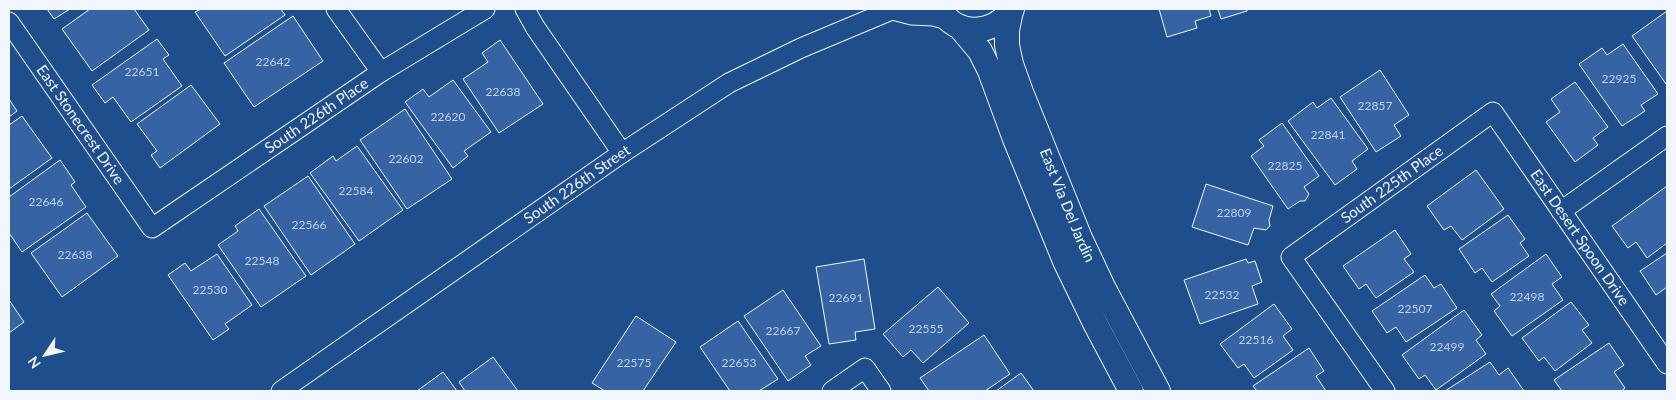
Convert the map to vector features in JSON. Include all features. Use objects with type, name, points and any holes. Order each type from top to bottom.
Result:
[{"type":"street","points":[[336,9],[381,72]]},
{"type":"street","name":"South 226th Place","points":[[152,228],[381,72],[484,9]]},
{"type":"street","points":[[525,9],[535,27],[622,153]]},
{"type":"street","name":"South 226th Street","points":[[282,391],[622,153],[729,83],[801,48],[894,10],[912,15],[950,18]]},
{"type":"street","points":[[950,18],[971,30],[988,28],[1004,20],[1012,10]]},
{"type":"street","name":"East Via Del Jardin","points":[[1012,10],[1007,30],[1007,45],[1011,64],[1021,92],[1080,238],[1103,287],[1158,391]]},
{"type":"street","name":"East Via Del Jardin","points":[[950,18],[980,51],[990,70],[1033,185],[1065,261],[1131,391]]},
{"type":"street","name":"East Stonecrest Drive","points":[[9,22],[152,228]]},
{"type":"street","name":"East Desert Spoon Drive","points":[[1493,112],[1667,364]]},
{"type":"street","name":"South 225th Place","points":[[1386,391],[1291,256],[1493,112]]},
{"type":"street","points":[[1561,210],[1667,136]]},
{"type":"street","points":[[832,391],[865,368],[881,391]]},
{"type":"building","points":[[47,9],[70,9],[54,19]]},
{"type":"building","points":[[90,9],[134,9],[149,30],[92,71],[62,29]]},
{"type":"building","points":[[201,9],[281,9],[285,15],[225,56],[195,12]]},
{"type":"building","points":[[1159,9],[1209,9],[1211,16],[1195,21],[1197,28],[1167,37]]},
{"type":"building","points":[[1218,9],[1247,9],[1247,11],[1221,19]]},
{"type":"building","points":[[1667,11],[1667,83],[1666,84],[1632,36]]},
{"type":"building","points":[[293,16],[323,61],[254,107],[224,63]]},
{"type":"building","points":[[157,39],[169,55],[163,59],[182,86],[131,122],[113,97],[105,103],[92,85]]},
{"type":"building","points":[[500,40],[543,104],[499,133],[463,79],[488,62],[482,53]]},
{"type":"building","points":[[1623,44],[1658,94],[1641,105],[1645,111],[1622,126],[1579,64],[1602,48],[1607,55]]},
{"type":"building","points":[[1380,70],[1409,115],[1394,125],[1401,136],[1376,152],[1340,97]]},
{"type":"building","points":[[453,80],[491,132],[464,151],[468,156],[453,168],[405,102],[423,89],[429,97]]},
{"type":"building","points":[[1575,82],[1608,127],[1593,138],[1598,145],[1575,162],[1546,122],[1560,112],[1551,99]]},
{"type":"building","points":[[191,85],[220,124],[160,168],[151,155],[157,151],[137,124]]},
{"type":"building","points":[[1331,98],[1368,149],[1352,161],[1357,169],[1335,185],[1288,121],[1313,102],[1317,108]]},
{"type":"building","points":[[9,99],[17,111],[9,117]]},
{"type":"building","points":[[405,109],[452,179],[407,209],[360,140]]},
{"type":"building","points":[[22,116],[52,158],[9,189],[9,125]]},
{"type":"building","points":[[1282,123],[1319,176],[1304,187],[1309,194],[1305,201],[1300,201],[1288,209],[1251,156],[1264,146],[1259,140]]},
{"type":"building","points":[[357,146],[403,210],[359,241],[310,173],[333,156],[336,161]]},
{"type":"building","points":[[60,160],[75,182],[71,185],[86,207],[22,252],[9,233],[9,197]]},
{"type":"building","points":[[1476,170],[1504,209],[1462,240],[1451,226],[1444,230],[1427,206]]},
{"type":"building","points":[[308,176],[355,244],[311,275],[264,206]]},
{"type":"building","points":[[1206,184],[1273,206],[1269,220],[1270,226],[1266,230],[1254,228],[1248,245],[1192,227]]},
{"type":"building","points":[[1667,186],[1667,243],[1647,258],[1636,242],[1628,248],[1612,226]]},
{"type":"building","points":[[259,209],[306,276],[261,307],[218,245],[238,231],[235,226]]},
{"type":"building","points":[[87,213],[118,256],[62,297],[31,253]]},
{"type":"building","points":[[1508,215],[1525,239],[1520,243],[1529,256],[1492,282],[1482,268],[1475,273],[1459,249]]},
{"type":"building","points":[[1395,230],[1411,254],[1404,259],[1414,272],[1376,298],[1366,284],[1359,289],[1343,266]]},
{"type":"building","points":[[1667,253],[1667,287],[1656,295],[1640,271]]},
{"type":"building","points":[[217,254],[252,305],[225,324],[229,329],[213,340],[168,275],[185,263],[191,271]]},
{"type":"building","points":[[1546,254],[1562,277],[1552,284],[1563,300],[1512,336],[1494,311],[1500,306],[1491,294]]},
{"type":"building","points":[[864,259],[875,329],[855,332],[856,340],[829,344],[816,267]]},
{"type":"building","points":[[1246,259],[1248,263],[1255,261],[1262,282],[1252,286],[1258,304],[1200,324],[1184,280]]},
{"type":"building","points":[[1425,275],[1434,288],[1441,284],[1457,308],[1406,342],[1396,327],[1387,333],[1372,311]]},
{"type":"building","points":[[938,287],[969,323],[923,363],[911,350],[903,357],[883,334]]},
{"type":"building","points":[[783,290],[821,346],[805,356],[811,365],[788,381],[744,316]]},
{"type":"building","points":[[9,300],[24,322],[9,333]]},
{"type":"building","points":[[1571,302],[1589,325],[1582,330],[1592,343],[1555,371],[1544,357],[1539,361],[1522,338]]},
{"type":"building","points":[[1274,304],[1292,329],[1283,336],[1293,350],[1254,378],[1244,364],[1238,368],[1220,344]]},
{"type":"building","points":[[1464,310],[1482,335],[1476,340],[1486,354],[1436,390],[1425,375],[1419,379],[1402,355]]},
{"type":"building","points":[[636,316],[676,342],[643,391],[605,391],[592,383]]},
{"type":"building","points":[[738,321],[778,379],[759,391],[730,391],[700,347]]},
{"type":"building","points":[[984,335],[1010,374],[985,391],[929,391],[920,378]]},
{"type":"building","points":[[1609,343],[1624,365],[1614,372],[1625,388],[1621,391],[1562,391],[1554,380]]},
{"type":"building","points":[[1309,348],[1324,371],[1316,376],[1326,391],[1257,391],[1253,386]]},
{"type":"building","points":[[493,357],[518,391],[465,391],[459,382]]},
{"type":"building","points":[[1490,362],[1499,375],[1508,368],[1524,391],[1445,391]]},
{"type":"building","points":[[443,372],[457,391],[417,391]]},
{"type":"building","points":[[1021,373],[1034,391],[996,391]]}]
